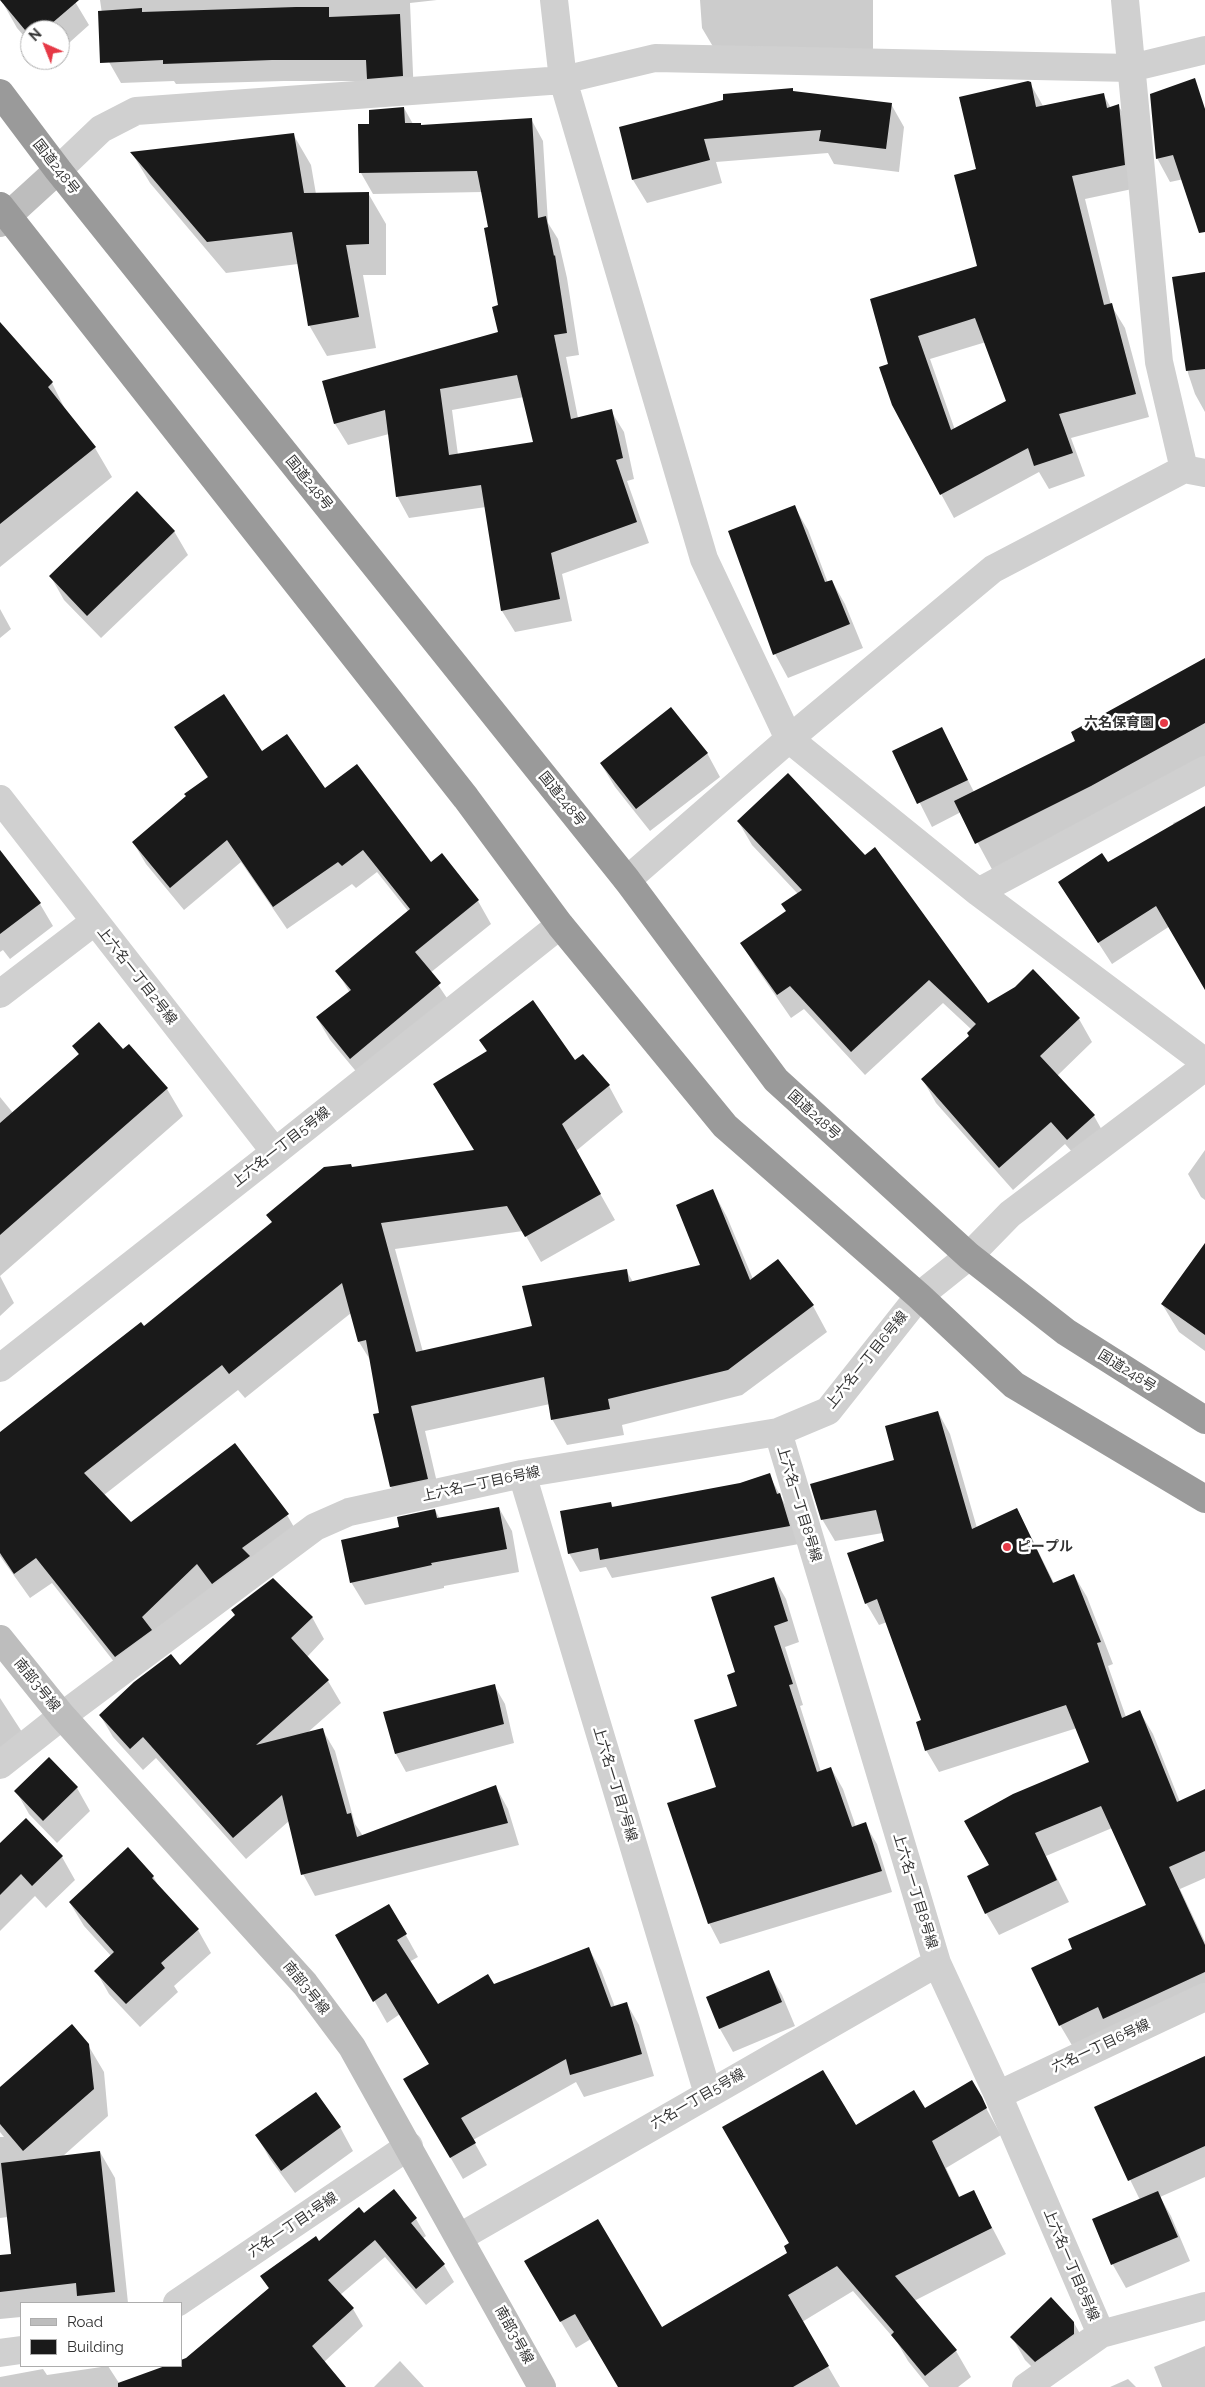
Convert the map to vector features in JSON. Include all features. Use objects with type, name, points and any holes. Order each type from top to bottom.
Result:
[{"type":"highway","name":"国道248号","points":[[0,93],[58,170],[627,880],[776,1080],[968,1256],[1066,1332],[1205,1420]]},
{"type":"highway","points":[[2,215],[466,798],[560,925],[725,1126],[919,1296],[1014,1385],[1205,1499]]},
{"type":"street","points":[[554,0],[564,80],[704,559],[789,739],[978,892],[1205,1062]]},
{"type":"street","points":[[627,880],[789,739],[993,569],[1195,471],[1159,362],[1125,0]]},
{"type":"street","points":[[2,215],[58,170],[100,129],[136,110],[564,80],[655,58],[1130,68],[1205,50]]},
{"type":"street","points":[[978,892],[1205,770]]},
{"type":"street","name":"上六名一丁目2号線","points":[[0,799],[275,1152]]},
{"type":"street","points":[[0,994],[94,922]]},
{"type":"street","name":"上六名一丁目5号線","points":[[0,1368],[560,925]]},
{"type":"street","name":"上六名一丁目6号線","points":[[0,1765],[62,1716],[315,1527],[349,1512],[522,1474],[778,1432],[828,1412],[919,1296],[968,1256],[1010,1214],[1205,1067]]},
{"type":"street","name":"上六名一丁目8号線","points":[[778,1432],[937,1963],[998,2095],[1101,2334]]},
{"type":"street","name":"上六名一丁目7号線","points":[[522,1474],[708,2094]]},
{"type":"street","name":"南部3号線","points":[[0,1639],[62,1716],[305,1984],[352,2047],[460,2237],[542,2387]]},
{"type":"street","name":"六名一丁目5号線","points":[[460,2237],[937,1963]]},
{"type":"street","name":"六名一丁目6号線","points":[[998,2095],[1205,1998]]},
{"type":"street","name":"六名一丁目1号線","points":[[178,2302],[409,2146]]},
{"type":"street","points":[[1026,2387],[1101,2334],[1205,2306]]},
{"type":"street","points":[[0,2353],[20,2350]]},
{"type":"building","points":[[0,0],[79,0],[56,20],[20,20],[20,24]]},
{"type":"building","points":[[329,7],[329,17],[400,14],[403,76],[367,79],[366,60],[272,60],[163,64],[163,60],[100,63],[98,11],[142,8],[142,12]]},
{"type":"building","points":[[1195,78],[1205,109],[1205,232],[1199,233],[1173,155],[1156,159],[1150,94]]},
{"type":"building","points":[[1028,81],[1031,82],[1036,107],[1104,93],[1107,108],[1119,104],[1125,165],[1072,176],[1104,305],[1112,303],[1136,394],[1059,414],[1073,453],[1034,466],[1028,448],[940,495],[892,405],[879,367],[888,364],[870,299],[977,266],[954,175],[976,169],[959,97]],"holes":[[[975,318],[1006,401],[951,430],[918,336]]]},
{"type":"building","points":[[793,88],[793,91],[892,103],[886,149],[819,141],[821,130],[704,139],[710,160],[632,180],[619,127],[723,100],[723,94]]},
{"type":"building","points":[[404,107],[405,123],[421,123],[421,125],[532,118],[538,218],[546,216],[555,255],[567,333],[554,335],[571,419],[612,409],[623,458],[616,460],[637,522],[551,553],[560,599],[501,611],[481,485],[396,497],[385,410],[334,424],[322,381],[498,332],[492,307],[498,305],[484,228],[488,227],[477,171],[359,173],[358,124],[369,124],[369,110]],"holes":[[[517,375],[533,442],[449,455],[440,389]]]},
{"type":"building","points":[[294,133],[304,193],[369,192],[369,244],[346,245],[359,317],[308,326],[292,232],[207,242],[130,152]]},
{"type":"building","points":[[1205,272],[1205,369],[1186,371],[1172,277]]},
{"type":"building","points":[[0,322],[53,382],[48,387],[96,447],[0,524]]},
{"type":"building","points":[[137,491],[175,531],[87,616],[49,576]]},
{"type":"building","points":[[795,505],[825,582],[832,580],[850,624],[773,655],[728,531]]},
{"type":"building","points":[[1205,658],[1205,723],[1091,786],[975,844],[954,801],[1075,741],[1071,732]]},
{"type":"building","points":[[224,694],[262,751],[287,734],[325,788],[357,764],[431,862],[442,853],[479,900],[415,952],[441,983],[350,1059],[316,1017],[351,990],[335,971],[410,909],[363,850],[342,866],[338,862],[273,907],[227,840],[170,888],[132,842],[186,796],[184,794],[208,777],[174,727]]},
{"type":"building","points":[[671,707],[708,753],[636,809],[600,763]]},
{"type":"building","points":[[942,727],[968,780],[917,804],[892,751]]},
{"type":"building","points":[[788,773],[865,855],[875,847],[988,1003],[1015,987],[1033,969],[1080,1018],[1040,1056],[1095,1115],[1067,1140],[1051,1122],[999,1168],[921,1079],[969,1036],[967,1033],[976,1024],[929,980],[851,1052],[790,986],[777,995],[740,943],[786,911],[781,904],[802,890],[737,821]]},
{"type":"building","points":[[1205,806],[1205,990],[1156,906],[1098,943],[1058,882],[1102,853],[1108,862]]},
{"type":"building","points":[[0,850],[41,903],[0,934]]},
{"type":"building","points":[[533,1000],[575,1060],[583,1054],[610,1085],[562,1124],[601,1194],[525,1237],[507,1206],[381,1223],[416,1352],[532,1326],[522,1286],[627,1269],[629,1282],[700,1265],[676,1205],[713,1189],[750,1280],[778,1259],[814,1305],[728,1370],[608,1399],[610,1409],[551,1420],[544,1377],[411,1406],[428,1479],[390,1487],[373,1414],[379,1413],[366,1340],[358,1342],[342,1283],[229,1374],[222,1365],[84,1473],[131,1522],[235,1443],[289,1514],[242,1548],[250,1556],[212,1584],[197,1564],[142,1617],[152,1630],[115,1657],[36,1558],[14,1574],[0,1553],[0,1432],[141,1322],[144,1326],[272,1222],[266,1215],[324,1167],[351,1164],[352,1167],[474,1150],[433,1084],[487,1051],[479,1040]]},
{"type":"building","points":[[99,1022],[123,1049],[129,1044],[168,1088],[0,1235],[0,1123],[79,1054],[72,1046]]},
{"type":"building","points":[[1205,1243],[1205,1335],[1161,1304]]},
{"type":"building","points":[[938,1411],[972,1529],[1017,1508],[1053,1583],[1074,1574],[1101,1642],[1097,1643],[1122,1718],[1140,1710],[1177,1802],[1205,1789],[1205,1851],[1169,1867],[1205,1945],[1205,1972],[1103,2019],[1098,2007],[1059,2026],[1031,1968],[1072,1949],[1068,1939],[1146,1905],[1101,1806],[1035,1833],[1057,1880],[985,1914],[967,1876],[989,1865],[964,1821],[1013,1794],[1089,1762],[1066,1705],[925,1751],[916,1722],[921,1720],[877,1599],[865,1604],[847,1553],[884,1541],[876,1510],[821,1520],[810,1484],[894,1460],[885,1426]]},
{"type":"building","points":[[770,1473],[777,1494],[780,1493],[790,1526],[600,1560],[598,1548],[568,1554],[560,1511],[611,1502],[612,1507],[740,1483]]},
{"type":"building","points":[[499,1507],[507,1549],[431,1563],[432,1565],[350,1583],[341,1540],[399,1527],[397,1517],[435,1509],[437,1518]]},
{"type":"building","points":[[774,1577],[788,1621],[774,1626],[793,1684],[789,1685],[817,1772],[831,1767],[852,1827],[866,1822],[882,1871],[708,1924],[667,1803],[716,1787],[694,1720],[737,1706],[727,1675],[735,1672],[711,1597]]},
{"type":"building","points":[[273,1578],[313,1617],[291,1638],[329,1680],[256,1745],[323,1728],[347,1814],[351,1813],[357,1837],[496,1785],[508,1823],[301,1875],[282,1795],[233,1838],[143,1737],[130,1749],[99,1715],[134,1682],[171,1654],[180,1665],[235,1615],[231,1610]]},
{"type":"building","points":[[495,1684],[504,1724],[395,1754],[383,1712]]},
{"type":"building","points":[[49,1757],[78,1787],[43,1821],[14,1791]]},
{"type":"building","points":[[26,1818],[63,1856],[32,1886],[21,1874],[0,1895],[0,1843]]},
{"type":"building","points":[[128,1847],[154,1876],[152,1878],[199,1929],[161,1963],[165,1968],[126,2004],[94,1971],[114,1952],[69,1902]]},
{"type":"building","points":[[389,1904],[407,1934],[397,1940],[438,2004],[488,1974],[494,1984],[589,1947],[611,2007],[627,2002],[642,2054],[570,2075],[566,2059],[461,2118],[476,2143],[450,2158],[403,2079],[429,2064],[386,1993],[373,2002],[335,1935]]},
{"type":"building","points":[[769,1970],[782,2002],[719,2029],[706,1997]]},
{"type":"building","points":[[72,2024],[89,2044],[94,2089],[23,2151],[0,2124],[0,2087]]},
{"type":"building","points":[[1205,2056],[1205,2146],[1128,2181],[1094,2107]]},
{"type":"building","points":[[823,2070],[856,2125],[914,2090],[925,2108],[972,2080],[982,2097],[987,2108],[932,2141],[959,2197],[974,2190],[992,2228],[895,2276],[957,2350],[925,2376],[891,2335],[894,2332],[837,2266],[788,2295],[829,2366],[793,2387],[618,2387],[575,2314],[560,2322],[524,2261],[598,2219],[662,2327],[787,2253],[784,2246],[789,2243],[722,2127]]},
{"type":"building","points":[[316,2092],[341,2127],[281,2171],[255,2135]]},
{"type":"building","points":[[100,2151],[115,2292],[77,2296],[76,2283],[0,2292],[0,2255],[11,2254],[1,2163]]},
{"type":"building","points":[[394,2189],[417,2218],[411,2223],[445,2264],[416,2289],[375,2240],[328,2280],[354,2308],[312,2346],[346,2387],[118,2387],[118,2383],[162,2367],[182,2367],[182,2360],[269,2288],[260,2276],[316,2236],[319,2241],[359,2207],[364,2213]]},
{"type":"building","points":[[1158,2191],[1178,2237],[1111,2265],[1092,2219]]},
{"type":"building","points":[[1051,2297],[1074,2322],[1074,2334],[1035,2362],[1010,2337]]},
{"type":"place","name":"六名保育園","points":[[1164,723]]},
{"type":"place","name":"ピープル","points":[[1007,1547]]}]
